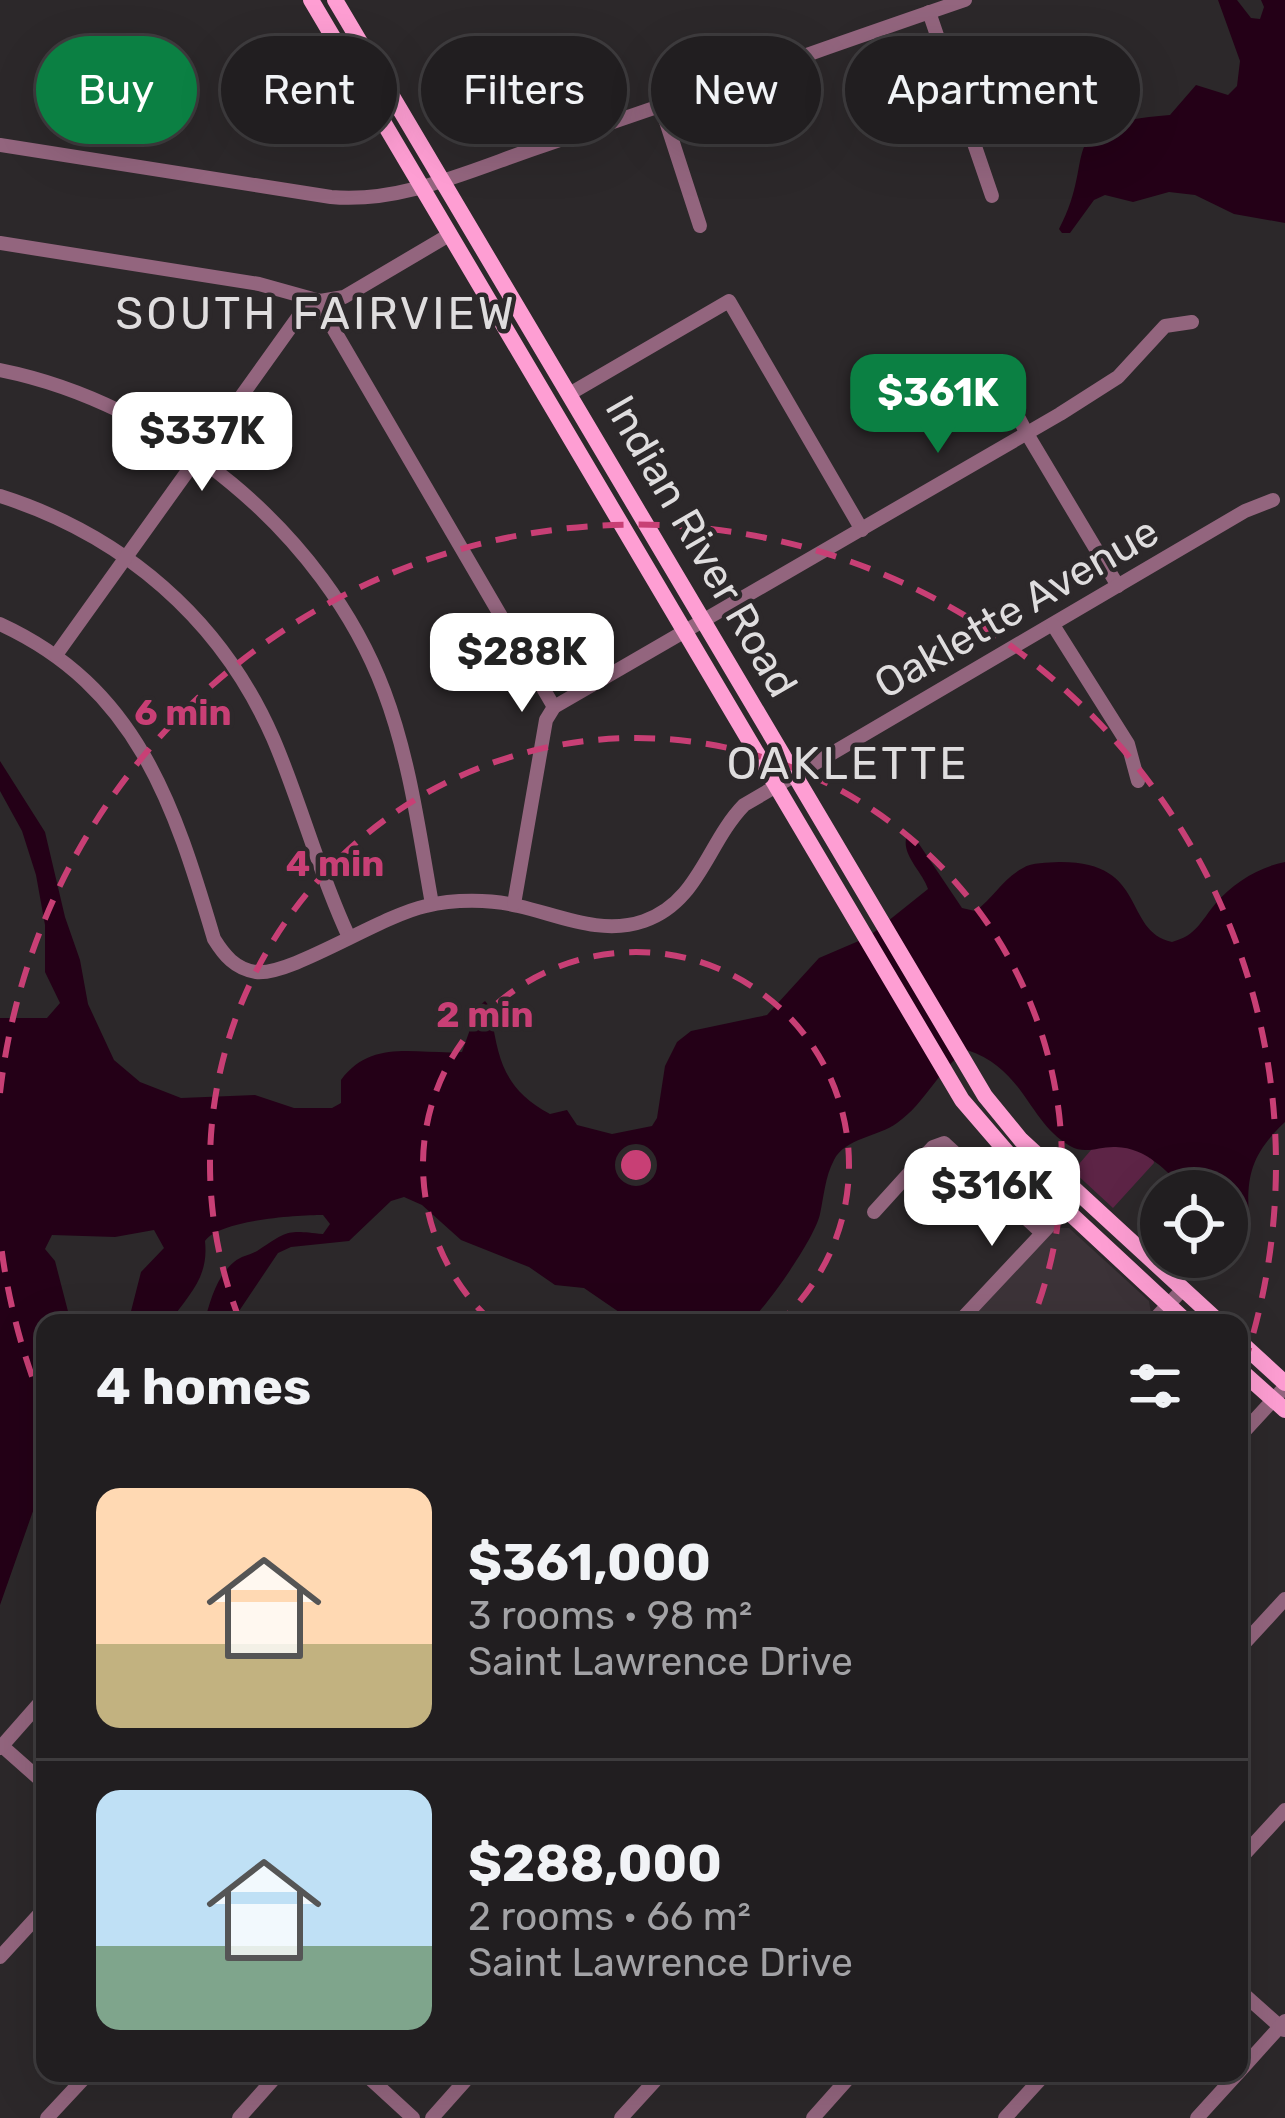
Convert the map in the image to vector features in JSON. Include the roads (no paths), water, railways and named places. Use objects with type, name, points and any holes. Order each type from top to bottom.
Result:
[{"type":"main road","name":"Indian River Road","points":[[311,0],[974,1116],[1063,1210],[1178,1314]]},
{"type":"main road","name":"Indian River Road","points":[[335,0],[992,1105],[1021,1140],[1210,1314]]},
{"type":"main road","points":[[1248,1352],[1282,1395]]},
{"type":"main road","points":[[1248,1374],[1282,1395]]},
{"type":"street","points":[[821,50],[965,0]]},
{"type":"street","points":[[929,12],[992,196]]},
{"type":"street","points":[[0,146],[346,198],[376,197],[651,109]]},
{"type":"street","points":[[673,144],[700,226]]},
{"type":"street","points":[[0,625],[56,655],[298,316],[320,302],[350,294],[449,235]]},
{"type":"street","points":[[0,243],[259,284],[320,302]]},
{"type":"street","points":[[571,393],[729,301],[862,530]]},
{"type":"street","points":[[320,302],[554,707]]},
{"type":"street","points":[[514,904],[546,720],[554,707],[1118,377],[1165,326],[1192,322]]},
{"type":"street","points":[[992,365],[1026,432],[1118,586]]},
{"type":"street","points":[[0,370],[104,404],[196,459],[299,549],[362,642],[404,750],[432,904]]},
{"type":"street","points":[[0,496],[61,517],[127,557],[195,616],[248,688],[276,745],[328,893],[349,935]]},
{"type":"street","name":"Oaklette Avenue","points":[[56,655],[95,688],[139,741],[167,802],[214,939],[230,961],[250,971],[278,970],[393,915],[432,904],[514,904],[599,926],[655,917],[696,881],[729,821],[744,805],[1245,511],[1274,500]]},
{"type":"street","points":[[1053,626],[1128,745],[1138,781]]},
{"type":"street","points":[[874,1212],[933,1147],[944,1143],[1041,1232]]},
{"type":"street","points":[[966,1314],[1079,1194]]},
{"type":"street","points":[[1160,1314],[1183,1289]]},
{"type":"street","points":[[1248,1428],[1282,1395]]},
{"type":"street","points":[[1248,1639],[1285,1599]]},
{"type":"street","points":[[36,1707],[1,1747],[36,1776]]},
{"type":"street","points":[[1248,1850],[1285,1810]]},
{"type":"street","points":[[0,1957],[36,1918]]},
{"type":"street","points":[[1248,1997],[1283,2026],[1248,2062]]},
{"type":"street","points":[[47,2118],[81,2082]]},
{"type":"street","points":[[239,2118],[271,2082]]},
{"type":"street","points":[[374,2082],[413,2118]]},
{"type":"street","points":[[432,2118],[464,2082]]},
{"type":"street","points":[[621,2118],[654,2082]]},
{"type":"street","points":[[813,2118],[846,2082]]},
{"type":"street","points":[[1005,2118],[1038,2082]]},
{"type":"street","points":[[1197,2118],[1229,2082]]},
{"type":"district","name":"SOUTH FAIRVIEW","points":[[316,313]]},
{"type":"district","name":"OAKLETTE","points":[[848,763]]}]
